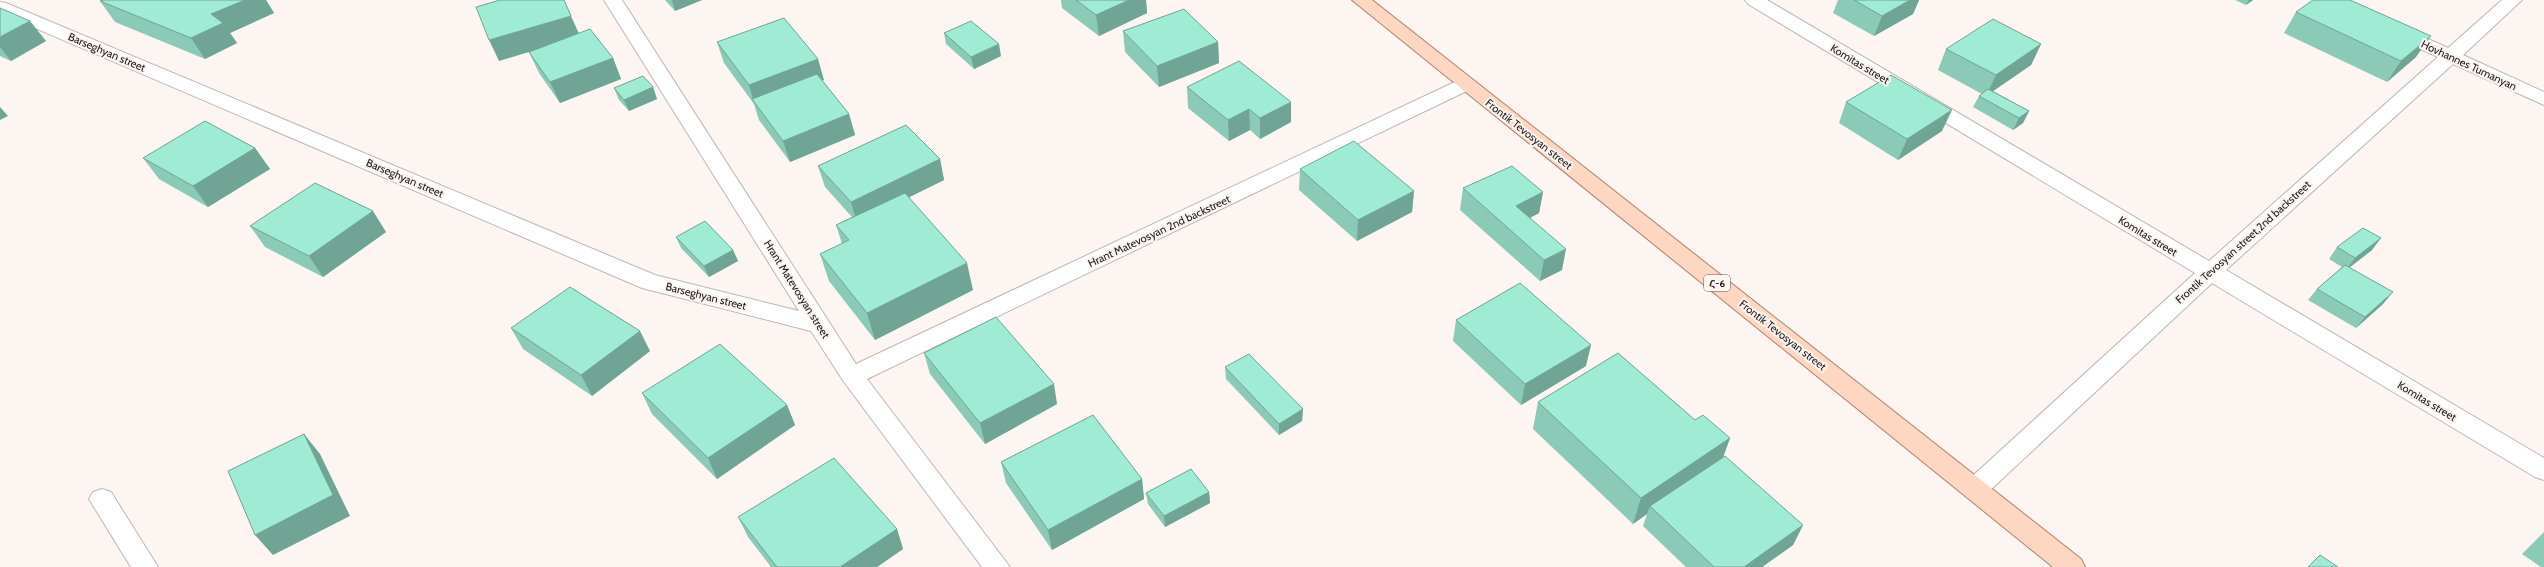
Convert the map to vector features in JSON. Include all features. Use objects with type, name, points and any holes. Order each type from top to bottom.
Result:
[{"type":"main road","name":"Frontik Tevosyan street","points":[[1361,0],[1976,488],[2072,567]]},
{"type":"street","name":"Hrant Matevosyan street","points":[[613,0],[852,376],[997,567]]},
{"type":"street","name":"Komitas street","points":[[1754,0],[2209,273],[2544,470]]},
{"type":"street","name":"Frontik Tevosyan street,2nd backstreet","points":[[1976,488],[2209,273],[2514,0]]},
{"type":"street","name":"Barseghyan street","points":[[0,7],[650,282],[818,324]]},
{"type":"street","name":"Hovhannes Tumanyan","points":[[2379,23],[2544,99]]},
{"type":"street","name":"Hrant Matevosyan 2nd backstreet","points":[[852,376],[1466,84]]},
{"type":"street","points":[[102,499],[145,567]]},
{"type":"building","points":[[245,0],[211,14],[223,23],[191,38],[100,1]]},
{"type":"building","points":[[500,0],[564,0],[571,16],[489,40],[476,7]]},
{"type":"building","points":[[1076,0],[1129,0],[1096,15]]},
{"type":"building","points":[[1854,0],[1910,0],[1882,16]]},
{"type":"building","points":[[2313,0],[2350,0],[2431,36],[2401,61],[2296,12]]},
{"type":"building","points":[[0,8],[30,21],[0,37]]},
{"type":"building","points":[[1184,9],[1218,42],[1157,66],[1123,31]]},
{"type":"building","points":[[784,18],[818,59],[749,85],[717,42]]},
{"type":"building","points":[[1993,19],[2041,44],[1996,75],[1946,49]]},
{"type":"building","points":[[971,21],[999,44],[971,57],[944,33]]},
{"type":"building","points":[[590,29],[613,58],[550,82],[529,52]]},
{"type":"building","points":[[1239,61],[1291,102],[1260,118],[1249,109],[1228,120],[1187,87]]},
{"type":"building","points":[[817,74],[849,114],[783,141],[752,99]]},
{"type":"building","points":[[1891,75],[1952,110],[1907,139],[1846,102]]},
{"type":"building","points":[[643,76],[653,87],[624,100],[614,88]]},
{"type":"building","points":[[1988,89],[2029,111],[2019,118],[1979,96]]},
{"type":"building","points":[[205,121],[255,148],[193,186],[143,158]]},
{"type":"building","points":[[906,125],[940,159],[851,202],[818,166]]},
{"type":"building","points":[[1354,141],[1414,191],[1358,220],[1300,169]]},
{"type":"building","points":[[1512,166],[1543,192],[1516,206],[1566,249],[1544,260],[1463,188]]},
{"type":"building","points":[[315,183],[373,211],[309,256],[250,226]]},
{"type":"building","points":[[905,193],[967,263],[867,313],[820,254],[849,240],[836,225]]},
{"type":"building","points":[[705,221],[733,250],[704,266],[676,237]]},
{"type":"building","points":[[2363,228],[2381,238],[2355,258],[2337,247]]},
{"type":"building","points":[[2345,265],[2393,292],[2365,317],[2317,289]]},
{"type":"building","points":[[1520,283],[1591,345],[1525,384],[1456,320]]},
{"type":"building","points":[[570,287],[640,331],[581,375],[511,328]]},
{"type":"building","points":[[996,317],[1054,384],[980,423],[924,353]]},
{"type":"building","points":[[720,344],[787,405],[708,458],[642,393]]},
{"type":"building","points":[[1618,353],[1695,420],[1703,415],[1730,438],[1641,498],[1538,402]]},
{"type":"building","points":[[1249,354],[1303,409],[1279,424],[1225,367]]},
{"type":"building","points":[[1093,415],[1142,479],[1048,530],[1001,462]]},
{"type":"building","points":[[304,434],[333,495],[255,535],[228,471]]},
{"type":"building","points":[[1725,456],[1803,525],[1744,567],[1714,567],[1650,506]]},
{"type":"building","points":[[834,458],[897,529],[840,567],[777,567],[738,517]]},
{"type":"building","points":[[1191,469],[1209,492],[1164,516],[1146,493]]},
{"type":"building","points":[[2320,555],[2338,567],[2308,567]]}]
